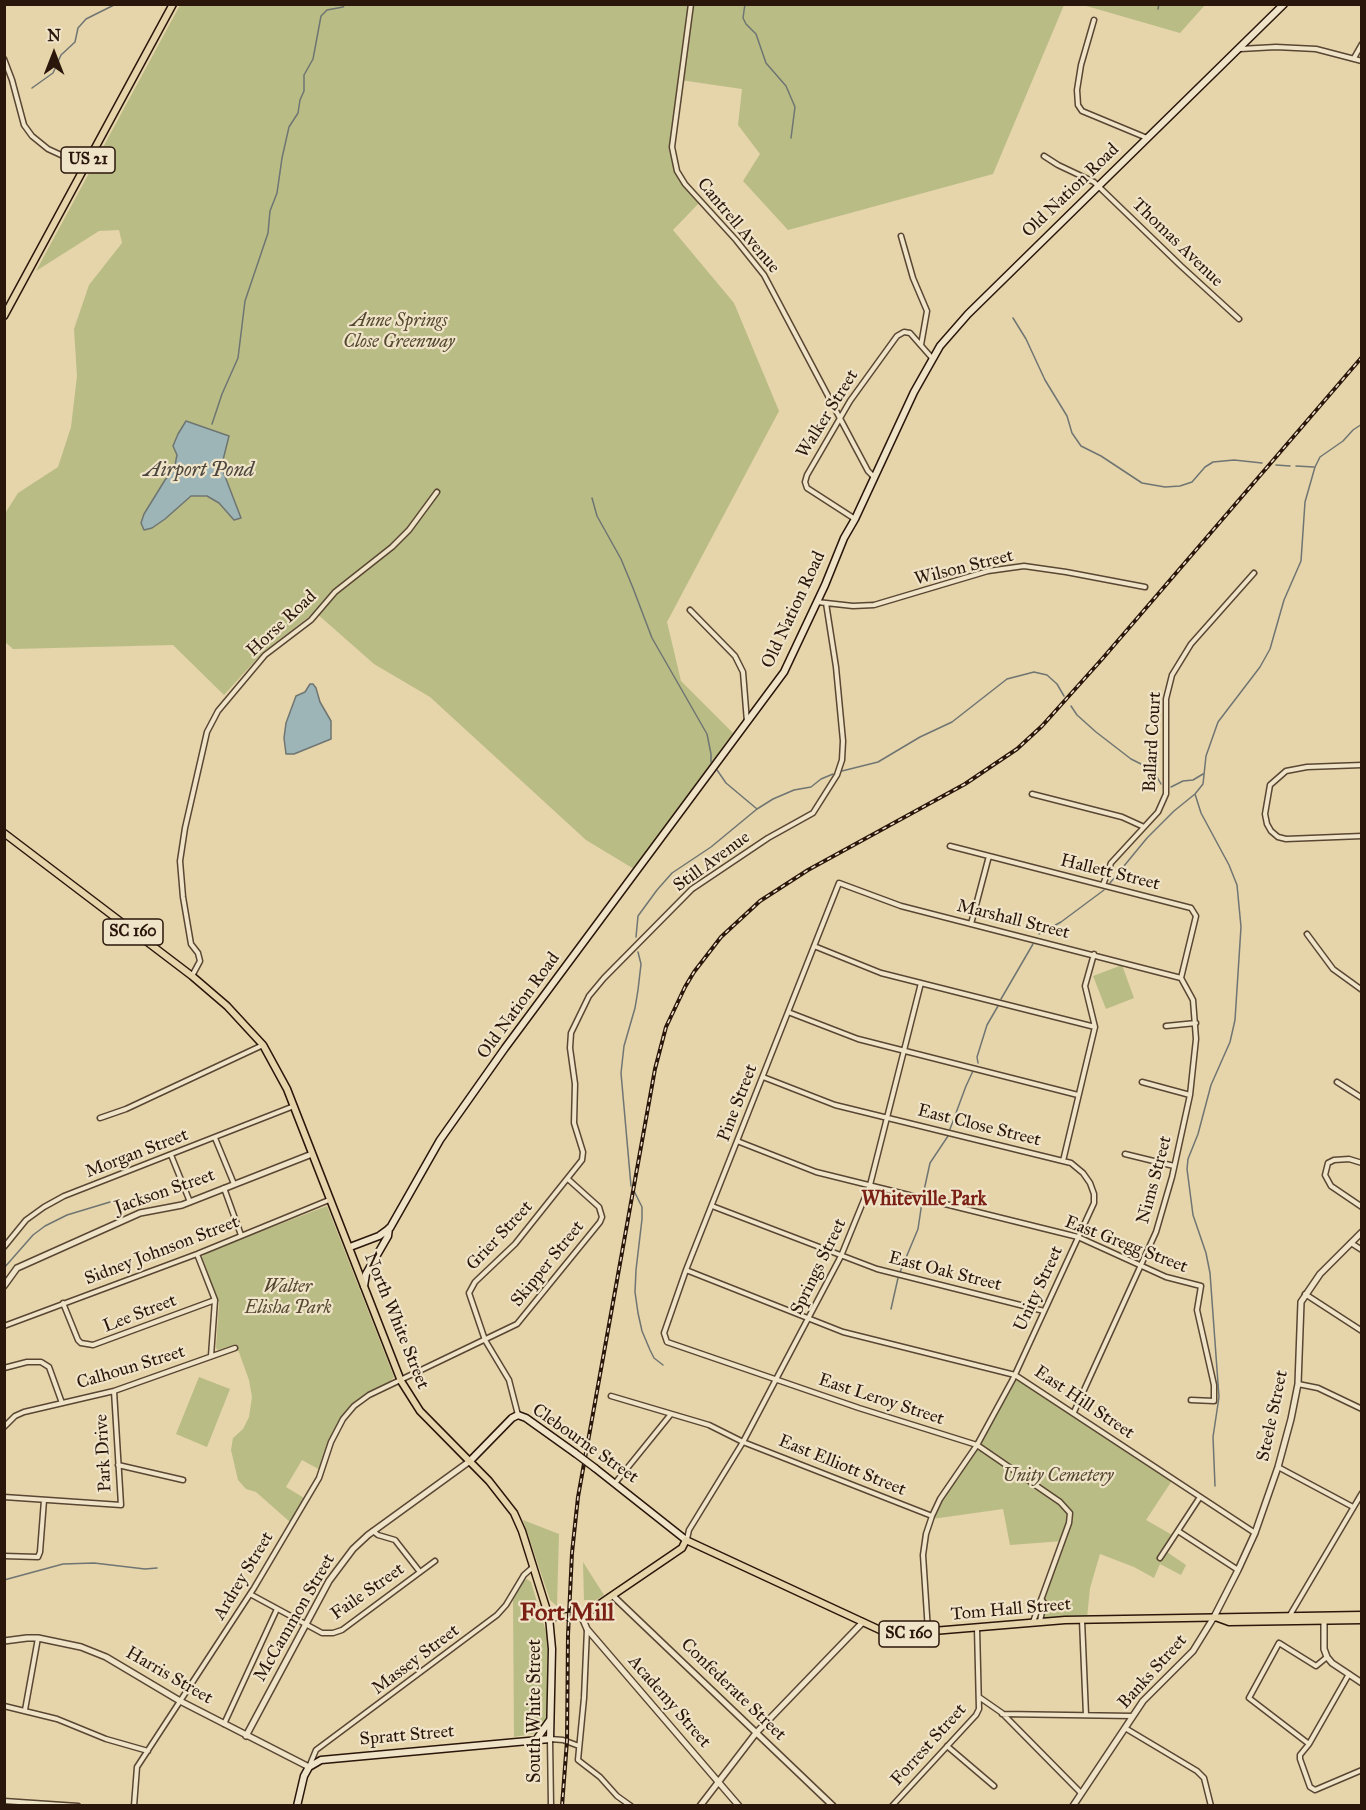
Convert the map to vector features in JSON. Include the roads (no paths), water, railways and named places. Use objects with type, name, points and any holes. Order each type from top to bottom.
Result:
[{"type":"main road","name":"US 21","points":[[4,316],[173,4]]},
{"type":"main road","name":"Old Nation Road","points":[[364,1286],[366,1274],[388,1236],[390,1227],[440,1140],[784,672],[825,585],[843,538],[855,519],[932,358],[968,314],[1284,4]]},
{"type":"main road","name":"SC 160","points":[[4,833],[192,976],[226,1006],[263,1045]]},
{"type":"main road","name":"North White Street","points":[[263,1045],[294,1106],[401,1381],[420,1411],[470,1461],[514,1513],[522,1531],[549,1617]]},
{"type":"main road","points":[[350,1247],[379,1236],[390,1227]]},
{"type":"main road","name":"Clebourne Street","points":[[470,1461],[512,1418],[518,1415],[526,1418],[616,1482],[686,1540]]},
{"type":"main road","points":[[549,1617],[581,1615],[613,1596],[682,1548],[686,1540]]},
{"type":"main road","name":"Tom Hall Street","points":[[686,1540],[863,1622],[892,1633],[1082,1620],[1290,1615],[1362,1620]]},
{"type":"main road","name":"Tom Hall Street","points":[[1214,1617],[1229,1622],[1362,1615]]},
{"type":"main road","name":"South White Street","points":[[549,1617],[552,1649],[550,1739]]},
{"type":"main road","points":[[536,1740],[545,1729],[551,1716]]},
{"type":"main road","name":"Spratt Street","points":[[309,1767],[330,1758],[550,1739]]},
{"type":"main road","points":[[297,1806],[301,1782],[309,1767]]},
{"type":"street","name":"Cantrell Avenue","points":[[691,4],[673,130],[672,147],[677,171],[685,184],[736,240],[764,275],[868,471],[874,478]]},
{"type":"street","points":[[1094,20],[1081,65],[1077,90],[1078,105],[1082,111],[1148,138]]},
{"type":"street","points":[[1354,58],[1362,44]]},
{"type":"street","points":[[1239,49],[1276,47],[1316,49],[1362,61]]},
{"type":"street","points":[[4,59],[24,125],[32,136],[48,149],[85,166]]},
{"type":"street","name":"Thomas Avenue","points":[[1044,156],[1058,165],[1088,177],[1239,319]]},
{"type":"street","points":[[902,236],[913,278],[927,311],[921,345]]},
{"type":"street","name":"Walker Street","points":[[855,519],[806,485],[807,475],[862,383],[897,336],[908,332],[913,335],[932,358]]},
{"type":"street","name":"Horse Road","points":[[192,976],[200,961],[198,953],[191,944],[180,861],[187,818],[207,732],[218,711],[265,656],[311,620],[335,592],[392,547],[409,530],[436,492]]},
{"type":"street","name":"Wilson Street","points":[[826,603],[853,606],[874,605],[988,572],[1024,566],[1145,587]]},
{"type":"street","name":"Ballard Court","points":[[1103,885],[1111,863],[1158,812],[1166,794],[1166,699],[1172,675],[1191,644],[1254,573]]},
{"type":"street","points":[[816,602],[826,603]]},
{"type":"street","name":"Still Avenue","points":[[568,1180],[580,1165],[583,1156],[574,1123],[575,1084],[570,1048],[571,1033],[589,996],[692,890],[768,838],[813,813],[837,776],[842,760],[843,741],[836,667],[826,603]]},
{"type":"street","points":[[690,610],[735,656],[743,672],[747,723]]},
{"type":"street","points":[[1362,765],[1307,767],[1286,771],[1270,785],[1265,814],[1271,831],[1278,837],[1286,839],[1362,836]]},
{"type":"street","points":[[1032,794],[1122,817],[1144,827]]},
{"type":"street","name":"Hallett Street","points":[[950,846],[1194,909],[1196,916],[1181,978]]},
{"type":"street","points":[[971,924],[989,856]]},
{"type":"street","name":"Marshall Street","points":[[839,883],[901,906],[1181,978]]},
{"type":"street","name":"Pine Street","points":[[664,1333],[686,1270],[839,883]]},
{"type":"street","points":[[1307,934],[1333,969],[1362,990]]},
{"type":"street","points":[[814,946],[881,973],[1095,1027]]},
{"type":"street","points":[[1063,1161],[1095,1027],[1085,986],[1094,954]]},
{"type":"street","name":"Nims Street","points":[[1074,1412],[1156,1232],[1174,1166],[1190,1095],[1196,1023],[1193,1000],[1181,978]]},
{"type":"street","name":"Springs Street","points":[[686,1540],[689,1530],[743,1442],[842,1256],[870,1185],[921,983]]},
{"type":"street","points":[[788,1012],[858,1039],[1078,1095]]},
{"type":"street","points":[[1166,1026],[1196,1023]]},
{"type":"street","points":[[100,1118],[126,1109],[263,1045]]},
{"type":"street","name":"East Close Street","points":[[763,1077],[835,1105],[1063,1161]]},
{"type":"street","points":[[1142,1082],[1190,1095]]},
{"type":"street","points":[[1337,1082],[1361,1096]]},
{"type":"street","name":"Morgan Street","points":[[4,1247],[26,1220],[64,1196],[294,1106]]},
{"type":"street","points":[[215,1138],[234,1184]]},
{"type":"street","name":"East Gregg Street","points":[[737,1141],[816,1172],[1078,1237],[1166,1277],[1201,1286],[1197,1310],[1212,1373],[1214,1401],[1191,1400]]},
{"type":"street","name":"Jackson Street","points":[[4,1286],[17,1268],[140,1213],[190,1202],[312,1154]]},
{"type":"street","points":[[1125,1154],[1174,1166]]},
{"type":"street","points":[[171,1155],[190,1202]]},
{"type":"street","points":[[1362,1163],[1349,1159],[1334,1160],[1328,1163],[1325,1175],[1331,1186],[1362,1207]]},
{"type":"street","name":"Unity Street","points":[[928,1632],[923,1555],[932,1516],[940,1499],[977,1445],[1015,1375],[1094,1203],[1090,1183],[1083,1173],[1071,1163],[1063,1161]]},
{"type":"street","name":"Grier Street","points":[[518,1415],[509,1380],[485,1340],[469,1293],[471,1288],[515,1244],[568,1180]]},
{"type":"street","name":"Skipper Street","points":[[401,1381],[517,1324],[601,1221],[602,1212],[599,1207],[568,1180]]},
{"type":"street","points":[[224,1188],[241,1235]]},
{"type":"street","name":"Sidney Johnson Street","points":[[4,1326],[197,1254],[329,1200]]},
{"type":"street","name":"East Oak Street","points":[[712,1206],[877,1269],[1044,1311]]},
{"type":"street","name":"Steele Street","points":[[1214,1617],[1239,1570],[1255,1533],[1289,1428],[1298,1384],[1301,1302],[1320,1274],[1362,1232]]},
{"type":"street","points":[[1351,1243],[1362,1250]]},
{"type":"street","points":[[197,1254],[215,1300],[211,1356]]},
{"type":"street","name":"East Hill Street","points":[[686,1270],[843,1332],[1015,1375],[1255,1533]]},
{"type":"street","points":[[1305,1294],[1362,1330]]},
{"type":"street","name":"Lee Street","points":[[63,1303],[78,1340],[81,1343],[93,1345],[215,1300]]},
{"type":"street","name":"East Leroy Street","points":[[664,1333],[667,1341],[776,1380],[977,1445],[1060,1502],[1070,1513],[1068,1529],[1042,1599],[1044,1603],[1037,1622]]},
{"type":"street","name":"Calhoun Street","points":[[4,1427],[15,1416],[114,1391],[235,1348]]},
{"type":"street","points":[[4,1368],[27,1362],[41,1362],[49,1367],[62,1403]]},
{"type":"street","name":"Ardrey Street","points":[[134,1806],[137,1767],[250,1594],[319,1478],[331,1442],[343,1419],[354,1406],[369,1395],[401,1381]]},
{"type":"street","points":[[1298,1384],[1318,1388],[1362,1409]]},
{"type":"street","name":"Park Drive","points":[[4,1497],[121,1505],[114,1391]]},
{"type":"street","name":"East Elliott Street","points":[[611,1396],[709,1425],[743,1442],[932,1516]]},
{"type":"street","points":[[616,1482],[671,1414]]},
{"type":"street","name":"McCammon Street","points":[[246,1736],[339,1566],[353,1549],[374,1531],[470,1461]]},
{"type":"street","points":[[118,1465],[183,1480]]},
{"type":"street","points":[[1278,1467],[1353,1507]]},
{"type":"street","points":[[1290,1615],[1362,1493]]},
{"type":"street","points":[[1160,1558],[1200,1497]]},
{"type":"street","points":[[4,1556],[38,1557],[44,1500]]},
{"type":"street","points":[[374,1531],[378,1535],[395,1540],[420,1572]]},
{"type":"street","points":[[1178,1531],[1239,1570]]},
{"type":"street","name":"Faile Street","points":[[250,1594],[322,1633],[333,1633],[342,1630],[435,1561]]},
{"type":"street","name":"Massey Street","points":[[309,1767],[316,1750],[497,1615],[506,1605],[524,1575],[533,1567]]},
{"type":"street","name":"Confederate Street","points":[[613,1596],[832,1806]]},
{"type":"street","points":[[224,1724],[277,1609]]},
{"type":"street","name":"Academy Street","points":[[581,1615],[586,1629],[739,1806]]},
{"type":"street","name":"Banks Street","points":[[1073,1806],[1143,1701],[1193,1651],[1214,1617]]},
{"type":"street","points":[[1324,1618],[1324,1649],[1327,1657],[1332,1663],[1362,1683]]},
{"type":"street","points":[[1082,1620],[1086,1715]]},
{"type":"street","points":[[700,1806],[756,1733],[863,1622]]},
{"type":"street","name":"Forrest Street","points":[[892,1806],[979,1709],[977,1628]]},
{"type":"street","points":[[586,1629],[584,1698],[578,1760],[631,1806]]},
{"type":"street","points":[[25,1710],[38,1638]]},
{"type":"street","name":"Harris Street","points":[[4,1641],[38,1638],[81,1647],[106,1657],[180,1701],[309,1767]]},
{"type":"street","points":[[1309,1744],[1249,1698],[1280,1643],[1316,1666],[1327,1657]]},
{"type":"street","points":[[1349,1674],[1309,1744],[1300,1755],[1300,1760],[1310,1787],[1316,1790],[1362,1770]]},
{"type":"street","points":[[979,1697],[1002,1713],[1081,1793]]},
{"type":"street","points":[[4,1706],[57,1719],[106,1739],[148,1751]]},
{"type":"street","points":[[1002,1713],[1132,1716]]},
{"type":"street","points":[[1124,1727],[1197,1771],[1204,1778],[1210,1806]]},
{"type":"street","points":[[550,1739],[562,1740],[579,1746]]},
{"type":"street","name":"South White Street","points":[[550,1739],[551,1806]]},
{"type":"street","points":[[947,1746],[994,1786]]},
{"type":"street","points":[[4,1801],[78,1806]]},
{"type":"water","name":"Airport Pond","points":[[186,421],[229,436],[223,460],[223,471],[241,518],[234,520],[219,503],[207,496],[191,496],[165,519],[152,528],[144,530],[141,523],[144,514],[165,480],[174,470],[177,455],[173,446]]},
{"type":"water","points":[[310,684],[316,688],[320,702],[331,721],[331,739],[294,754],[286,754],[284,738],[286,723],[296,696],[305,692]]},
{"type":"waterway","points":[[32,88],[53,73],[61,55],[75,42],[78,28],[86,19],[116,4]]},
{"type":"waterway","points":[[212,424],[238,358],[245,301],[268,233],[270,211],[277,193],[289,127],[298,113],[304,91],[304,75],[313,59],[321,16],[327,10],[343,7],[345,4]]},
{"type":"waterway","points":[[745,4],[743,18],[756,34],[766,63],[786,86],[795,107],[791,138]]},
{"type":"waterway","points":[[1158,9],[1159,4]]},
{"type":"waterway","points":[[1013,318],[1026,339],[1045,380],[1067,416],[1072,433],[1081,446],[1101,456],[1142,483],[1165,487],[1180,486],[1192,482],[1205,467],[1213,462],[1234,460],[1262,463]]},
{"type":"waterway","points":[[1110,883],[1147,838],[1203,784],[1206,756],[1218,722],[1260,667],[1270,649],[1284,600],[1301,561],[1305,502],[1315,467],[1320,457],[1362,424]]},
{"type":"waterway","points":[[1276,465],[1290,466]]},
{"type":"waterway","points":[[1296,466],[1314,467]]},
{"type":"waterway","points":[[592,498],[597,516],[621,559],[652,638],[707,734],[711,762]]},
{"type":"waterway","points":[[842,771],[878,762],[920,737],[952,722],[1007,679],[1034,672],[1047,675],[1057,684],[1064,696]]},
{"type":"waterway","points":[[1071,706],[1077,715],[1096,732],[1131,759],[1153,770],[1161,784]]},
{"type":"waterway","points":[[717,770],[726,783],[757,809]]},
{"type":"waterway","points":[[636,937],[638,916],[672,873],[711,847],[757,809],[773,799],[794,790],[811,787],[821,779],[833,774]]},
{"type":"waterway","points":[[1171,787],[1203,774]]},
{"type":"waterway","points":[[1195,794],[1201,813],[1237,885],[1241,927],[1235,1020],[1230,1042],[1211,1085],[1187,1169],[1193,1215],[1210,1273],[1219,1397],[1213,1437],[1215,1486]]},
{"type":"waterway","points":[[1039,934],[1061,922],[1104,890]]},
{"type":"waterway","points":[[1001,999],[1033,944]]},
{"type":"waterway","points":[[631,1186],[621,1073],[624,1046],[638,990],[641,964],[638,952]]},
{"type":"waterway","points":[[978,1063],[977,1057],[987,1025],[998,1006]]},
{"type":"waterway","points":[[950,1129],[973,1071]]},
{"type":"waterway","points":[[923,1195],[930,1163],[948,1136]]},
{"type":"waterway","points":[[634,1191],[642,1207],[635,1292],[638,1313],[650,1350],[654,1358],[663,1365]]},
{"type":"waterway","points":[[4,1268],[33,1235],[45,1226],[67,1215],[110,1202]]},
{"type":"waterway","points":[[900,1272],[918,1229],[922,1202]]},
{"type":"waterway","points":[[891,1309],[898,1278]]},
{"type":"waterway","points":[[4,1580],[63,1564],[94,1563],[145,1569],[157,1568]]},
{"type":"railway","points":[[562,1806],[567,1741],[568,1635],[572,1553],[578,1497],[655,1069],[666,1027],[685,987],[721,937],[760,901],[808,870],[965,784],[1017,749],[1042,726],[1362,357]]},
{"type":"district","name":"Whiteville Park","points":[[924,1200]]},
{"type":"district","name":"Fort Mill","points":[[567,1614]]},
{"type":"park label","name":"Anne Springs Close Greenway","points":[[399,332]]},
{"type":"park label","name":"Walter Elisha Park","points":[[288,1298]]},
{"type":"park label","name":"Unity Cemetery","points":[[1058,1477]]}]
